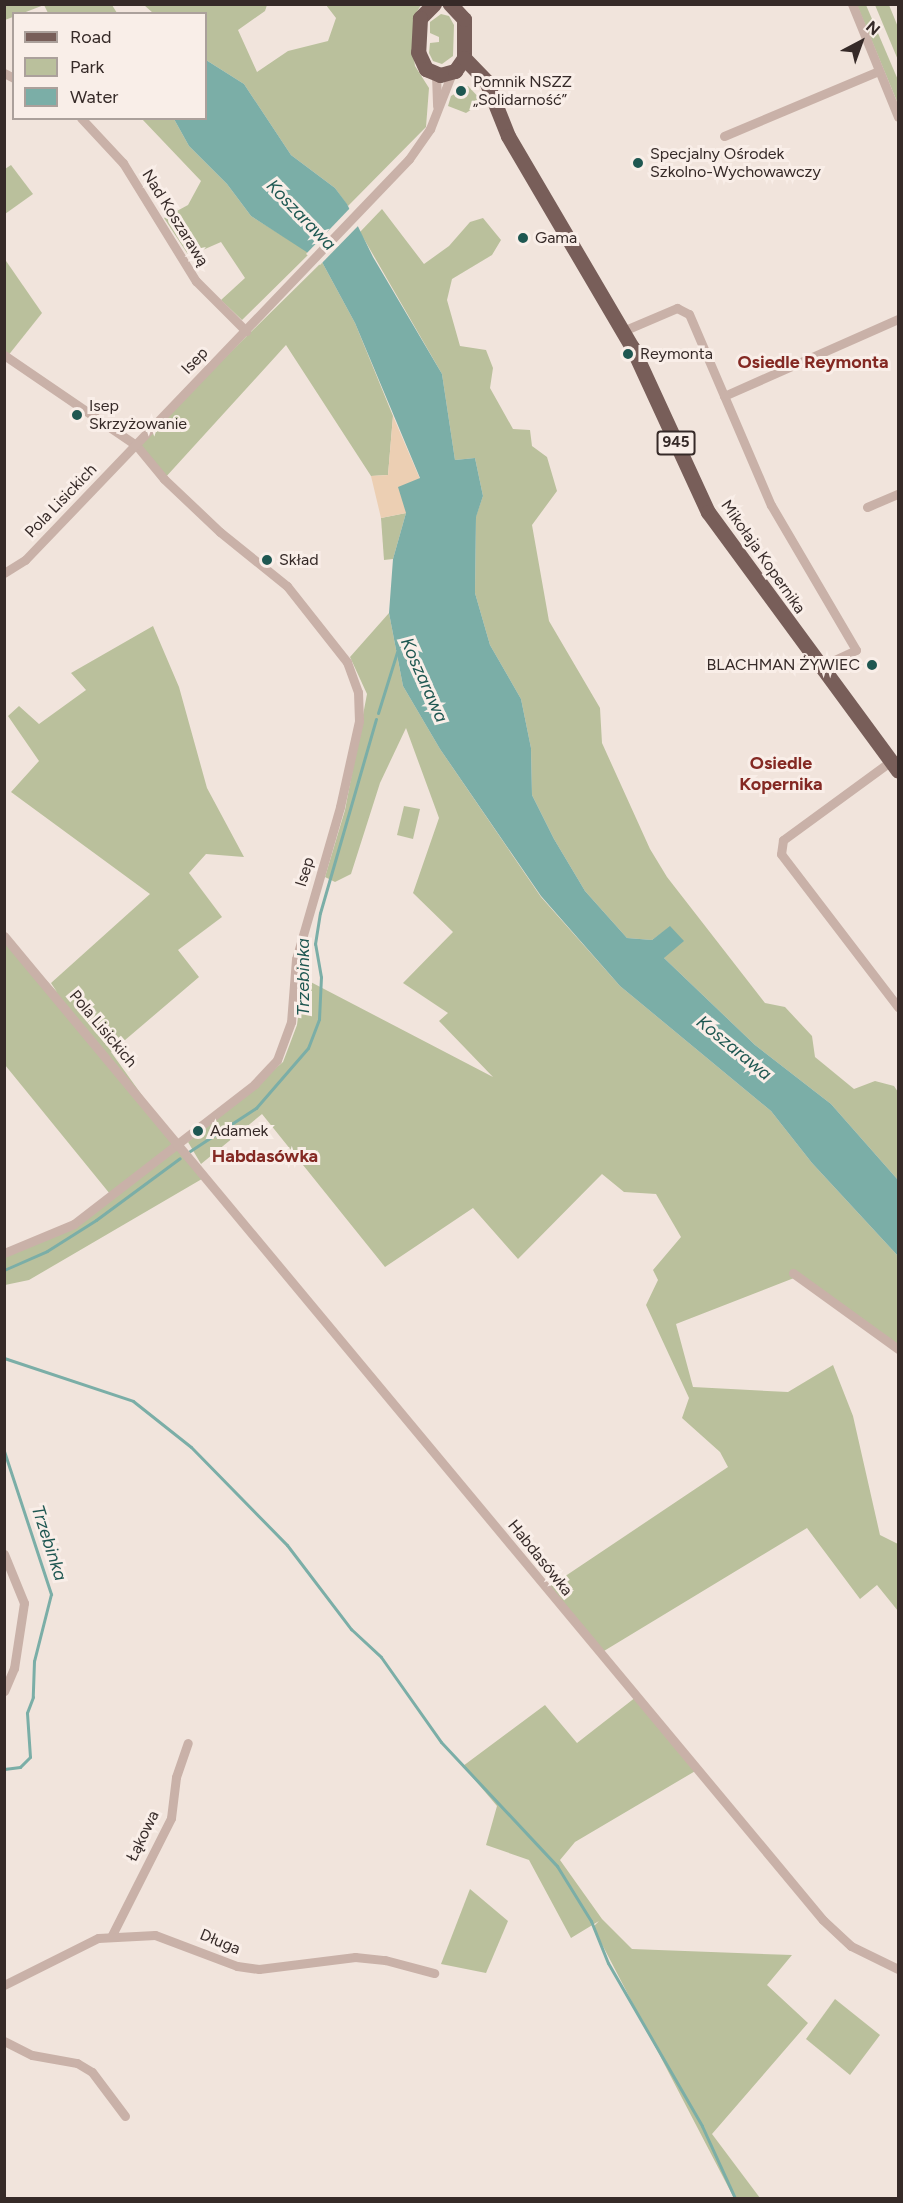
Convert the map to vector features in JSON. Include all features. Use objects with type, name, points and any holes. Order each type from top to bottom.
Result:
[{"type":"main road","points":[[434,4],[420,18],[418,52],[422,65],[436,74],[457,67],[465,23],[457,6]]},
{"type":"main road","name":"Mikołaja Kopernika","points":[[457,67],[486,81],[508,136],[622,331],[708,512],[895,766]]},
{"type":"street","points":[[852,4],[898,117]]},
{"type":"street","points":[[437,106],[457,67]]},
{"type":"street","points":[[724,136],[879,71]]},
{"type":"street","points":[[436,74],[437,106]]},
{"type":"street","name":"Isep","points":[[136,445],[420,146],[437,106]]},
{"type":"street","name":"Nad Koszarawą","points":[[83,120],[123,163],[196,280],[246,331]]},
{"type":"street","points":[[622,331],[677,308],[689,314],[771,505],[856,650],[820,667]]},
{"type":"street","points":[[724,396],[898,319]]},
{"type":"street","name":"Isep","points":[[4,355],[136,445],[164,479],[220,532],[287,586],[347,662],[358,692],[359,721],[343,796],[296,959],[291,1022],[277,1060],[255,1084],[74,1224],[4,1253]]},
{"type":"street","name":"Pola Lisickich","points":[[4,573],[25,560],[136,445]]},
{"type":"street","points":[[867,507],[898,494]]},
{"type":"street","points":[[895,766],[783,840],[781,854],[898,1007]]},
{"type":"street","name":"Pola Lisickich","points":[[4,936],[177,1144]]},
{"type":"street","name":"Habdasówka","points":[[177,1144],[823,1920],[851,1946],[898,1969]]},
{"type":"street","points":[[793,1274],[898,1349]]},
{"type":"street","points":[[4,1554],[24,1603],[14,1668],[4,1691]]},
{"type":"street","name":"Łąkowa","points":[[111,1937],[171,1818],[176,1777],[188,1743]]},
{"type":"street","name":"Długa","points":[[4,1985],[98,1938],[155,1935],[237,1966],[259,1969],[355,1957],[385,1960],[434,1973]]},
{"type":"street","points":[[4,2041],[32,2055],[77,2063],[92,2072],[125,2116]]},
{"type":"green space","points":[[5,5],[44,5],[26,12],[12,12],[12,17],[5,20]]},
{"type":"green space","points":[[44,5],[112,5],[116,12],[48,12]]},
{"type":"green space","points":[[144,5],[267,5],[265,11],[238,30],[257,72],[288,51],[328,41],[336,18],[326,5],[421,5],[416,13],[413,52],[415,66],[429,88],[426,127],[348,206],[335,188],[291,155],[244,84],[207,61],[207,12],[152,12]]},
{"type":"green space","points":[[857,5],[866,5],[898,80],[898,104]]},
{"type":"green space","points":[[875,5],[889,5],[898,27],[898,60]]},
{"type":"green space","points":[[441,14],[449,16],[454,25],[453,56],[442,64],[433,61],[429,53],[430,43],[439,42],[439,37],[430,33],[430,22]]},
{"type":"green space","points":[[468,86],[483,102],[466,113],[448,106],[451,96]]},
{"type":"green space","points":[[143,120],[175,120],[189,146],[227,184],[251,216],[310,253],[242,320],[221,300],[245,278],[221,242],[189,256],[164,218],[188,205],[201,181]]},
{"type":"green space","points":[[11,165],[33,194],[5,214],[5,169]]},
{"type":"green space","points":[[382,209],[424,264],[449,246],[470,222],[483,218],[501,240],[492,255],[452,279],[447,300],[460,346],[486,350],[493,368],[490,388],[513,429],[530,430],[532,446],[547,457],[557,491],[532,525],[549,621],[600,708],[602,743],[650,849],[667,877],[765,1003],[785,1007],[812,1036],[815,1057],[854,1089],[875,1081],[894,1086],[898,1092],[898,1180],[831,1104],[755,1045],[664,958],[670,927],[652,940],[627,938],[585,891],[554,839],[532,795],[531,748],[521,699],[490,645],[475,593],[476,516],[483,496],[475,458],[455,460],[442,374],[360,232]]},
{"type":"green space","points":[[4,258],[42,313],[7,357],[4,355]]},
{"type":"green space","points":[[322,262],[355,323],[393,416],[388,475],[371,476],[286,345],[164,479],[136,445]]},
{"type":"green space","points":[[406,513],[393,559],[384,560],[381,518]]},
{"type":"green space","points":[[389,613],[403,686],[440,749],[541,897],[620,986],[771,1111],[812,1163],[898,1256],[898,1352],[794,1278],[676,1324],[693,1387],[788,1392],[833,1365],[853,1416],[880,1535],[898,1544],[898,1611],[877,1585],[860,1599],[807,1528],[599,1654],[549,1587],[728,1467],[720,1452],[682,1418],[689,1398],[646,1305],[658,1280],[653,1270],[681,1237],[656,1194],[624,1192],[602,1174],[518,1259],[473,1208],[385,1267],[262,1114],[201,1164],[188,1142],[283,1062],[297,1025],[303,978],[493,1077],[439,1021],[448,1013],[403,983],[453,932],[413,893],[439,818],[406,728],[380,783],[351,874],[335,882],[325,877],[345,810],[367,694],[350,657]]},
{"type":"green space","points":[[153,626],[179,687],[207,788],[244,857],[206,854],[189,873],[222,917],[178,950],[199,977],[111,1052],[177,1144],[207,1176],[29,1280],[5,1285],[5,1253],[74,1224],[110,1194],[5,1065],[4,934],[57,992],[51,983],[150,894],[11,792],[39,761],[8,716],[19,706],[39,724],[86,690],[71,673]]},
{"type":"green space","points":[[404,806],[420,809],[413,839],[397,835]]},
{"type":"green space","points":[[636,1697],[697,1770],[575,1842],[560,1860],[602,1919],[632,1949],[792,1955],[767,1985],[808,2023],[712,2134],[760,2198],[734,2198],[593,1927],[599,1921],[571,1938],[529,1860],[486,1845],[497,1806],[463,1766],[545,1705],[577,1743]]},
{"type":"green space","points":[[470,1889],[508,1921],[486,1973],[441,1964]]},
{"type":"green space","points":[[835,1999],[880,2035],[850,2075],[806,2039]]},
{"type":"sand","points":[[393,416],[420,479],[406,513],[381,518],[371,476],[388,475]]},
{"type":"water","name":"Koszarawa","points":[[207,61],[244,84],[291,155],[335,188],[347,204],[373,257],[442,374],[455,460],[475,458],[483,496],[476,517],[475,593],[490,645],[521,699],[531,748],[532,795],[554,839],[585,891],[627,938],[652,940],[670,926],[684,941],[664,958],[755,1045],[831,1104],[898,1180],[898,1256],[812,1163],[771,1111],[620,986],[541,896],[440,749],[403,686],[389,613],[393,559],[406,513],[398,487],[420,478],[355,323],[322,262],[251,216],[227,184],[189,146],[175,120],[207,120]]},
{"type":"pier","points":[[352,206],[360,224],[320,265],[306,254]]},
{"type":"waterway","name":"Trzebinka","points":[[378,713],[397,652]]},
{"type":"waterway","name":"Trzebinka","points":[[190,1151],[256,1108],[308,1048],[319,1019],[321,977],[315,944],[320,913],[376,719]]},
{"type":"waterway","name":"Trzebinka","points":[[4,1270],[47,1251],[96,1220],[180,1158]]},
{"type":"waterway","points":[[4,1358],[133,1401],[191,1447],[287,1545],[351,1629],[381,1657],[441,1742],[557,1866],[591,1921],[608,1963],[702,2126],[735,2198]]},
{"type":"waterway","name":"Trzebinka","points":[[4,1451],[51,1594],[34,1661],[33,1697],[27,1713],[30,1757],[20,1767],[4,1769]]},
{"type":"place","name":"Pomnik NSZZ „Solidarność”","points":[[461,91]]},
{"type":"place","name":"Specjalny Ośrodek Szkolno-Wychowawczy","points":[[638,163]]},
{"type":"place","name":"Gama","points":[[523,238]]},
{"type":"place","name":"Reymonta","points":[[628,354]]},
{"type":"place","name":"Isep Skrzyżowanie","points":[[77,415]]},
{"type":"place","name":"Skład","points":[[267,560]]},
{"type":"place","name":"BLACHMAN ŻYWIEC","points":[[872,665]]},
{"type":"place","name":"Adamek","points":[[198,1131]]},
{"type":"district","name":"Osiedle Reymonta","points":[[813,362]]},
{"type":"district","name":"Osiedle Kopernika","points":[[781,774]]},
{"type":"district","name":"Habdasówka","points":[[265,1156]]}]
